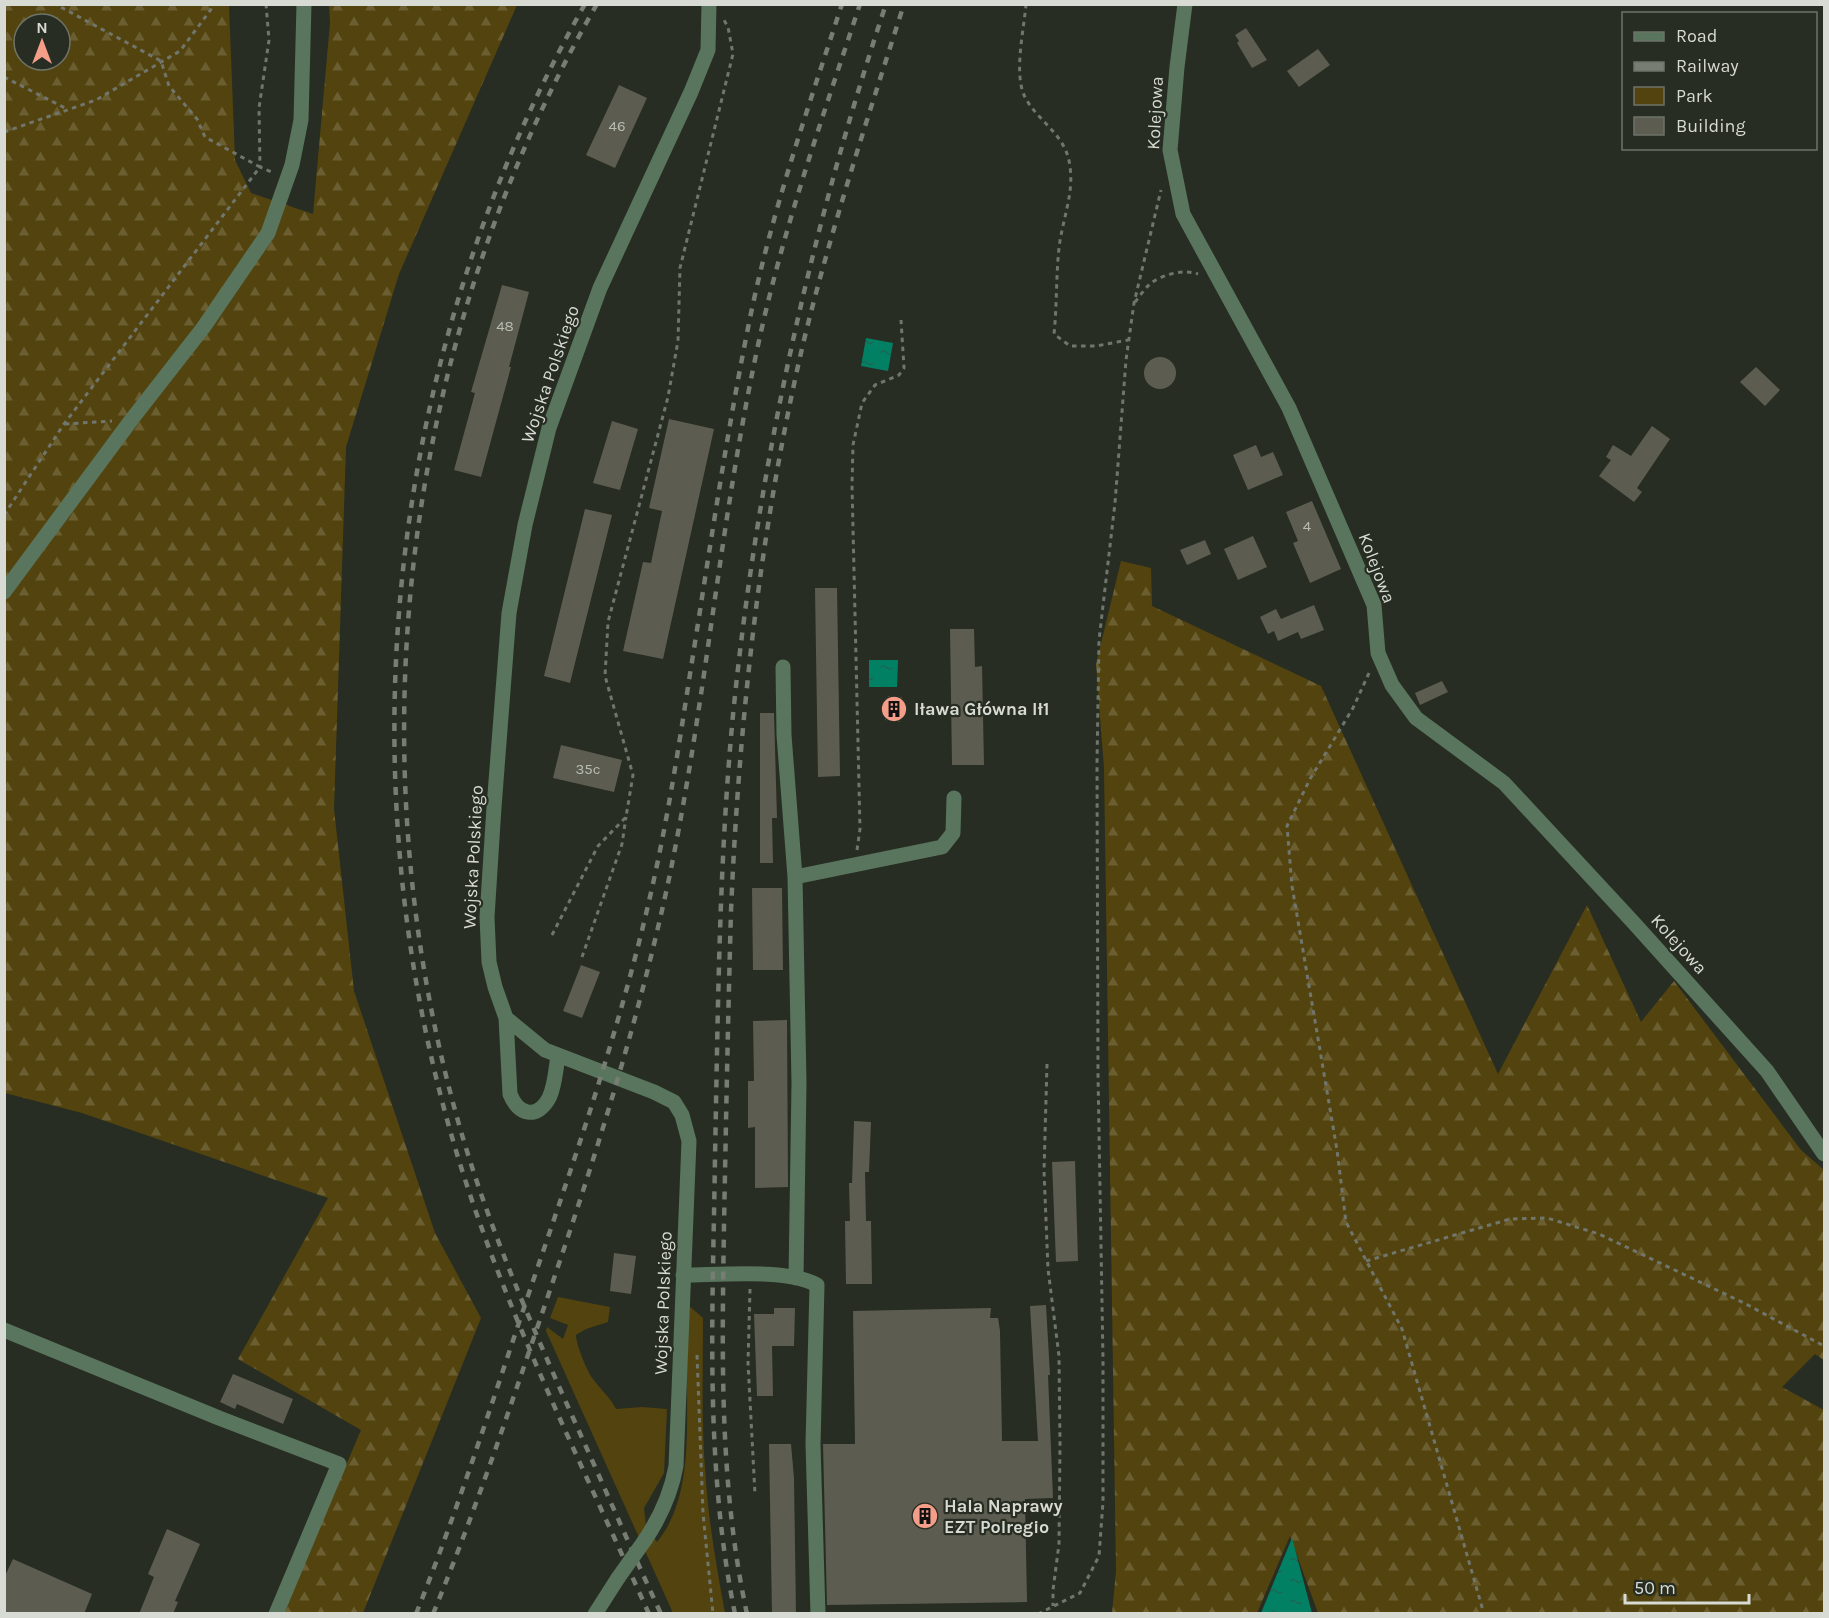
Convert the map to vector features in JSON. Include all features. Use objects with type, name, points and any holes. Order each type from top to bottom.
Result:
[{"type":"street","points":[[4,592],[202,328],[268,233],[292,165],[301,120],[304,4]]},
{"type":"street","name":"Kolejowa","points":[[1185,4],[1170,150],[1183,214],[1289,408],[1374,605],[1378,652],[1392,685],[1416,718],[1504,783],[1641,931],[1767,1071],[1824,1154]]},
{"type":"street","name":"Wojska Polskiego","points":[[595,1614],[663,1511],[673,1482],[676,1466],[689,1141],[682,1115],[674,1102],[654,1092],[544,1050],[506,1018],[489,962],[488,917],[494,807],[509,613],[525,525],[549,428],[600,288],[686,103],[708,50],[714,8]]},
{"type":"street","points":[[783,667],[784,735],[795,877],[799,1083],[796,1278]]},
{"type":"street","points":[[795,877],[942,847],[953,833],[954,798]]},
{"type":"street","points":[[506,1018],[510,1094],[514,1106],[522,1112],[533,1112],[549,1098],[558,1055]]},
{"type":"street","points":[[683,1275],[751,1274],[808,1280],[817,1285],[813,1444],[818,1614]]},
{"type":"street","points":[[4,1330],[219,1418],[339,1464],[276,1614]]},
{"type":"path","points":[[55,4],[161,61],[168,86],[197,119],[205,137],[260,167],[287,178]]},
{"type":"path","points":[[4,132],[96,100],[180,51],[215,4]]},
{"type":"path","points":[[4,515],[64,424],[260,167],[259,108],[268,40],[266,4]]},
{"type":"path","points":[[1026,4],[1020,78],[1024,94],[1031,106],[1053,129],[1064,147],[1071,166],[1070,191],[1059,248],[1054,334],[1070,346],[1096,346],[1128,340]]},
{"type":"path","points":[[582,957],[622,844],[633,775],[605,676],[608,621],[668,397],[678,341],[680,268],[733,54],[728,27],[714,8]]},
{"type":"path","points":[[4,77],[69,109]]},
{"type":"path","points":[[1038,1614],[1080,1593],[1099,1556],[1103,1502],[1097,774],[1099,640],[1128,340],[1134,303],[1162,185]]},
{"type":"path","points":[[1134,303],[1152,283],[1172,273],[1191,271],[1222,282]]},
{"type":"path","points":[[855,865],[860,829],[853,445],[862,403],[875,386],[899,375],[904,368],[901,320]]},
{"type":"path","points":[[64,424],[132,419]]},
{"type":"path","points":[[1378,652],[1353,708],[1310,779],[1287,826],[1292,885],[1337,1150],[1346,1222],[1402,1329],[1484,1614]]},
{"type":"path","points":[[552,935],[598,846],[626,817]]},
{"type":"path","points":[[1047,1064],[1044,1172],[1048,1269],[1059,1356],[1060,1444],[1059,1544],[1053,1606]]},
{"type":"path","points":[[1366,1261],[1510,1219],[1547,1218],[1599,1234],[1824,1346]]},
{"type":"path","points":[[751,1274],[748,1363],[755,1494]]},
{"type":"path","points":[[696,1347],[703,1513],[713,1614]]},
{"type":"green space","points":[[4,5],[229,5],[235,160],[251,193],[313,214],[330,23],[329,5],[517,5],[399,274],[346,447],[334,809],[354,991],[435,1233],[481,1318],[363,1613],[283,1613],[361,1430],[238,1359],[328,1198],[82,1113],[5,1093]]},
{"type":"green space","points":[[1121,561],[1151,568],[1152,606],[1321,686],[1498,1074],[1587,905],[1641,1022],[1674,981],[1801,1150],[1824,1170],[1824,1360],[1815,1354],[1782,1387],[1824,1410],[1824,1613],[1318,1613],[1290,1536],[1257,1613],[1112,1613],[1116,1571],[1104,768],[1096,664]]},
{"type":"green space","points":[[558,1297],[610,1307],[608,1322],[586,1329],[576,1335],[576,1339],[593,1379],[616,1409],[642,1407],[667,1409],[664,1473],[644,1508],[646,1526],[657,1542],[668,1526],[676,1507],[685,1467],[688,1305],[703,1318],[704,1461],[711,1530],[725,1613],[673,1613],[546,1331],[547,1327],[563,1339],[568,1325],[550,1318]]},
{"type":"water","points":[[866,338],[893,343],[888,371],[861,366]]},
{"type":"water","points":[[869,660],[898,660],[897,687],[869,687]]},
{"type":"water","points":[[1292,1538],[1312,1613],[1261,1613]]},
{"type":"building","points":[[1246,28],[1267,60],[1252,68],[1237,43],[1239,41],[1235,35]]},
{"type":"building","points":[[1318,49],[1330,65],[1299,87],[1287,71]]},
{"type":"building","points":[[619,85],[647,98],[615,168],[586,155]]},
{"type":"building","points":[[502,285],[529,292],[481,477],[454,470],[475,393],[471,392]]},
{"type":"building","points":[[1160,357],[1171,362],[1176,373],[1171,384],[1160,389],[1149,384],[1144,373],[1149,362]]},
{"type":"building","points":[[1756,367],[1780,390],[1765,406],[1740,382]]},
{"type":"building","points":[[669,419],[714,429],[663,659],[623,651],[643,562],[651,563],[662,511],[649,508]]},
{"type":"building","points":[[612,421],[638,429],[620,490],[593,483]]},
{"type":"building","points":[[1652,426],[1670,439],[1637,488],[1642,492],[1634,502],[1599,476],[1611,460],[1606,457],[1613,445],[1631,456]]},
{"type":"building","points":[[1256,445],[1261,457],[1273,452],[1283,475],[1248,490],[1233,455]]},
{"type":"building","points":[[1312,501],[1341,569],[1310,583],[1293,543],[1298,541],[1286,512]]},
{"type":"building","points":[[585,509],[612,515],[570,683],[544,676]]},
{"type":"building","points":[[1253,536],[1267,567],[1238,580],[1224,549]]},
{"type":"building","points":[[1205,540],[1211,554],[1187,565],[1180,550]]},
{"type":"building","points":[[815,588],[837,588],[840,776],[818,777]]},
{"type":"building","points":[[1314,605],[1324,630],[1301,639],[1298,632],[1278,641],[1274,631],[1268,634],[1260,617],[1276,609],[1281,619]]},
{"type":"building","points":[[950,629],[974,629],[975,667],[982,666],[984,765],[952,765]]},
{"type":"building","points":[[1442,681],[1448,692],[1420,705],[1415,693]]},
{"type":"building","name":"Iława Główna Ił1","points":[[888,696],[902,697],[900,722],[885,720]]},
{"type":"building","points":[[760,713],[774,713],[777,818],[772,818],[773,863],[760,863]]},
{"type":"building","points":[[561,745],[622,760],[614,792],[553,778]]},
{"type":"building","points":[[752,888],[782,888],[783,970],[753,970]]},
{"type":"building","points":[[581,965],[600,972],[582,1018],[563,1011]]},
{"type":"building","points":[[787,1020],[788,1187],[755,1188],[755,1127],[748,1128],[748,1081],[754,1081],[753,1021]]},
{"type":"building","points":[[854,1121],[871,1122],[869,1172],[865,1172],[866,1221],[871,1221],[872,1284],[846,1284],[845,1221],[850,1221],[849,1183],[852,1183]]},
{"type":"building","points":[[1075,1161],[1078,1261],[1056,1262],[1052,1162]]},
{"type":"building","points":[[614,1253],[636,1256],[631,1294],[610,1291]]},
{"type":"building","name":"Hala Naprawy EZT Polregio","points":[[1046,1305],[1053,1498],[1025,1499],[1027,1602],[827,1605],[823,1444],[855,1444],[853,1311],[991,1308],[990,1318],[998,1318],[1000,1331],[1002,1441],[1038,1441],[1030,1306]]},
{"type":"building","points":[[774,1308],[795,1308],[794,1346],[772,1346],[773,1396],[757,1396],[754,1314],[774,1314]]},
{"type":"building","points":[[233,1374],[293,1399],[283,1424],[237,1404],[235,1409],[220,1402]]},
{"type":"building","points":[[769,1444],[791,1444],[794,1478],[796,1614],[772,1614]]},
{"type":"building","points":[[167,1529],[200,1544],[175,1601],[178,1602],[173,1614],[139,1614],[154,1577],[148,1574]]},
{"type":"building","points":[[13,1559],[92,1594],[84,1614],[4,1614],[4,1578]]},
{"type":"railway","points":[[585,4],[519,136],[466,274],[428,416],[404,561],[395,707],[400,854],[419,1000],[454,1144],[473,1204],[544,1382],[649,1614]]},
{"type":"railway","points":[[597,4],[531,134],[478,269],[439,409],[415,552],[404,697],[408,842],[427,986],[460,1128],[471,1165],[497,1239],[527,1312],[661,1614]]},
{"type":"railway","points":[[416,1614],[462,1490],[566,1184],[627,988],[652,888],[668,808],[725,451],[750,318],[780,199],[842,4]]},
{"type":"railway","points":[[433,1614],[465,1534],[567,1240],[599,1141],[642,990],[667,888],[680,821],[732,484],[757,350],[778,262],[817,133],[860,4]]},
{"type":"railway","points":[[735,1614],[725,1557],[719,1500],[712,1329],[720,936],[733,715],[756,535],[790,356],[833,179],[886,4]]},
{"type":"railway","points":[[747,1614],[731,1517],[723,1371],[731,911],[746,697],[763,555],[803,344],[838,216],[904,4]]},
{"type":"place","name":"Iława Główna Ił1","points":[[894,709]]},
{"type":"place","name":"Hala Naprawy EZT Polregio","points":[[925,1516]]}]
